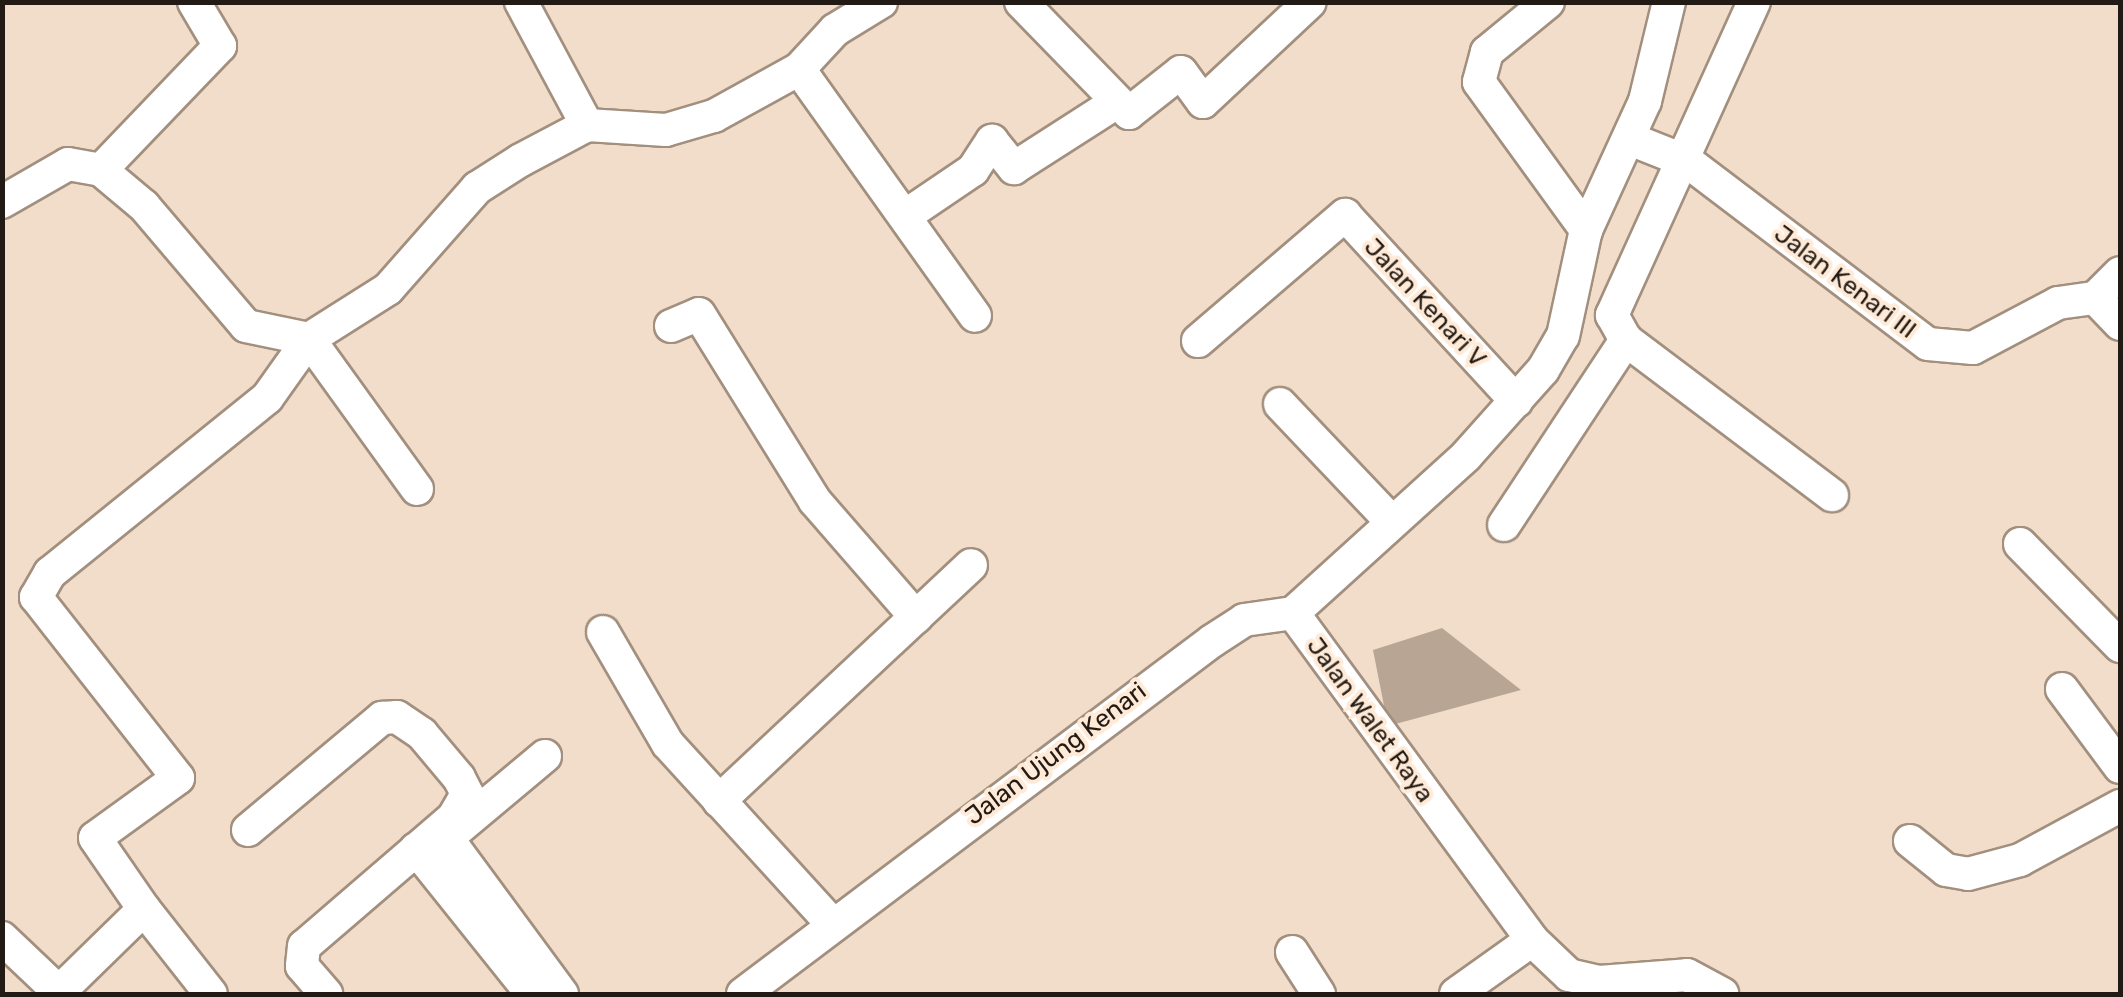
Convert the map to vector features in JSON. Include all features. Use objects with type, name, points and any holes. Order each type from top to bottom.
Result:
[{"type":"street","points":[[101,170],[220,46],[194,2]]},
{"type":"street","points":[[521,2],[588,125]]},
{"type":"street","points":[[211,994],[94,838],[178,778],[36,598],[50,572],[267,398],[308,340],[388,289],[476,188],[588,125],[682,125],[800,68],[834,30],[881,2]]},
{"type":"street","points":[[1021,2],[1129,113],[1181,72],[1204,102],[1310,2]]},
{"type":"street","points":[[1548,2],[1487,52],[1479,82],[1586,230],[1599,319],[1832,495]]},
{"type":"street","points":[[1586,230],[1630,138],[1668,2]]},
{"type":"street","points":[[1504,525],[1599,319],[1688,162],[1754,2]]},
{"type":"street","points":[[800,68],[975,316]]},
{"type":"street","points":[[905,216],[974,170],[992,141],[1014,168],[1117,102]]},
{"type":"street","name":"Jalan Kenari III","points":[[1630,138],[1688,162],[1928,344],[1974,348],[2058,303],[2095,298]]},
{"type":"street","points":[[2,202],[68,164],[101,170],[144,206],[246,326],[308,340],[417,488]]},
{"type":"street","name":"Jalan Kenari V","points":[[1198,341],[1345,215],[1516,401]]},
{"type":"street","points":[[2120,273],[2095,298],[2120,324]]},
{"type":"street","points":[[671,326],[699,314],[814,501],[916,617]]},
{"type":"street","name":"Jalan Walet Raya","points":[[1599,319],[1294,612],[1532,940],[1569,975],[1592,982],[1687,975],[1722,994]]},
{"type":"street","points":[[1280,404],[1389,519]]},
{"type":"street","points":[[2020,544],[2120,646]]},
{"type":"street","points":[[719,801],[971,565]]},
{"type":"street","name":"Jalan Ujung Kenari","points":[[743,994],[1212,641],[1244,620],[1294,612]]},
{"type":"street","points":[[603,632],[668,744],[833,925]]},
{"type":"street","points":[[2062,689],[2120,767]]},
{"type":"street","points":[[248,830],[360,731],[398,717],[467,794],[416,849],[304,946],[302,966],[326,994]]},
{"type":"street","points":[[545,756],[447,838],[562,994]]},
{"type":"street","points":[[1910,841],[1946,870],[1968,874],[2020,860],[2120,806]]},
{"type":"street","points":[[416,849],[532,994]]},
{"type":"street","points":[[2,938],[59,994],[144,909]]},
{"type":"street","points":[[1456,994],[1532,940]]},
{"type":"street","points":[[1292,952],[1318,994]]},
{"type":"building","points":[[1442,628],[1521,690],[1388,726],[1373,650]]}]
